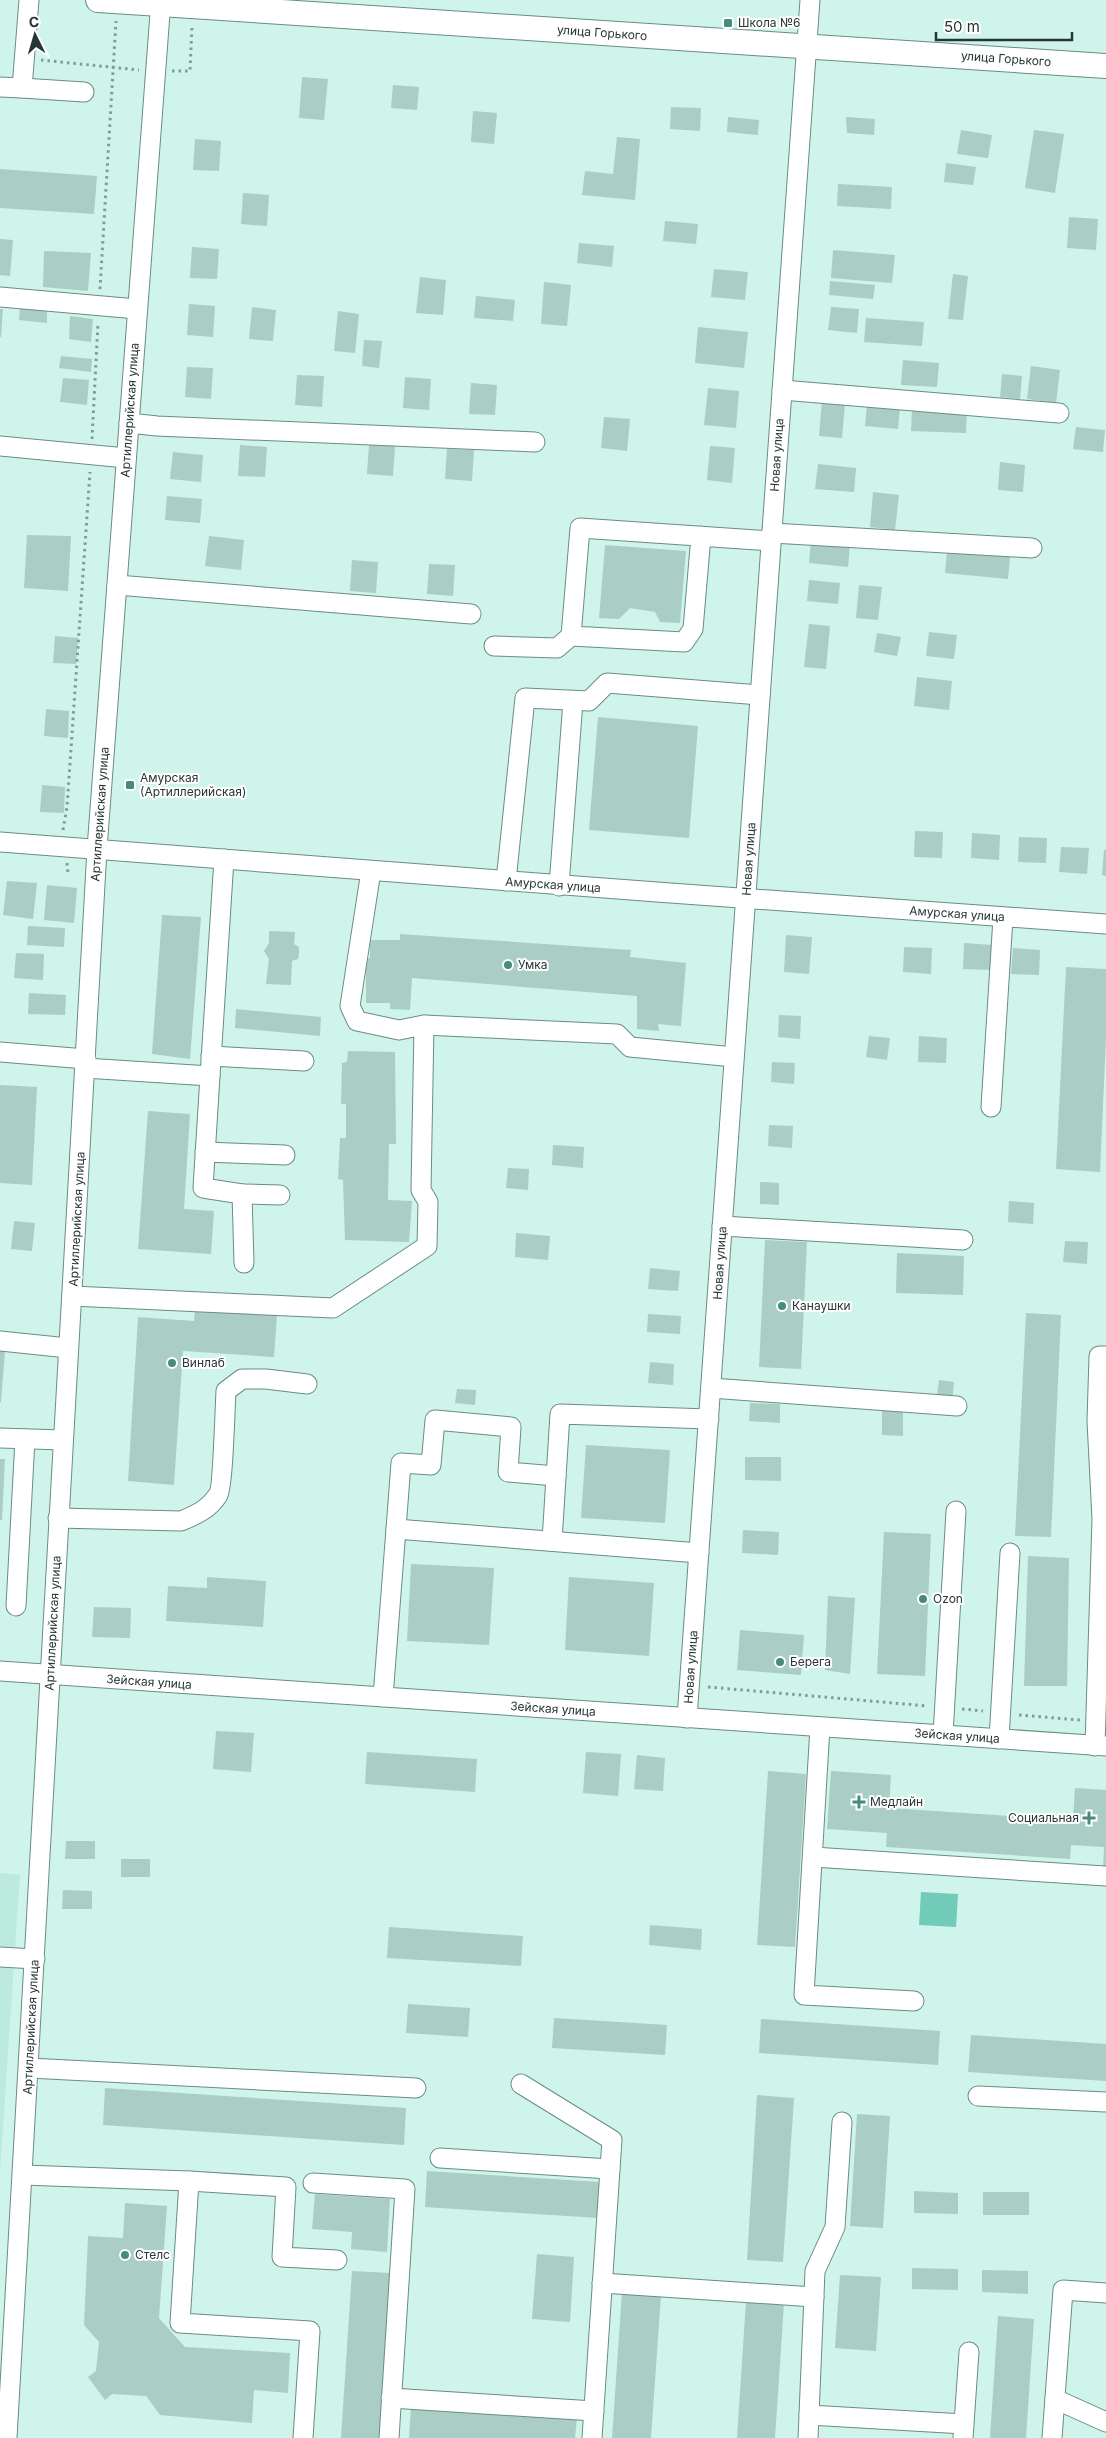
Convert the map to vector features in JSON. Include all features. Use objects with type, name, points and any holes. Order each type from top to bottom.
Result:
[{"type":"main road","name":"улица Горького","points":[[98,0],[160,2],[192,6],[1106,66]]},
{"type":"street","points":[[22,88],[29,0]]},
{"type":"street","name":"Новая улица","points":[[687,1718],[810,0]]},
{"type":"street","name":"Артиллерийская улица","points":[[7,2438],[97,849],[160,2]]},
{"type":"street","points":[[0,86],[84,92]]},
{"type":"street","points":[[0,297],[137,309]]},
{"type":"street","points":[[782,390],[1059,413]]},
{"type":"street","points":[[129,423],[535,442]]},
{"type":"street","points":[[0,446],[126,458]]},
{"type":"street","points":[[571,636],[580,528],[701,536],[772,537],[1032,548]]},
{"type":"street","points":[[494,646],[557,648],[571,636],[684,642],[693,629],[701,536]]},
{"type":"street","points":[[117,585],[471,614]]},
{"type":"street","points":[[506,882],[525,698],[589,701],[607,684],[760,695]]},
{"type":"street","points":[[559,886],[573,700]]},
{"type":"street","name":"Амурская улица","points":[[0,842],[746,900],[1106,924]]},
{"type":"street","points":[[224,858],[203,1188],[242,1194],[280,1195]]},
{"type":"street","points":[[371,871],[350,1006],[356,1021],[398,1030],[424,1025],[617,1034],[630,1047],[734,1057]]},
{"type":"street","points":[[991,1107],[1003,918]]},
{"type":"street","points":[[72,1296],[334,1308],[427,1246],[428,1202],[421,1190],[424,1025]]},
{"type":"street","points":[[0,1052],[86,1064],[210,1076]]},
{"type":"street","points":[[211,1056],[304,1061]]},
{"type":"street","points":[[205,1152],[285,1156]]},
{"type":"street","points":[[242,1194],[244,1263]]},
{"type":"street","points":[[722,1226],[963,1240]]},
{"type":"street","points":[[0,1341],[68,1348]]},
{"type":"street","points":[[1100,1746],[1097,1721],[1102,1519],[1100,1356],[1106,1356]]},
{"type":"street","points":[[58,1518],[181,1521],[210,1507],[220,1493],[226,1391],[242,1379],[266,1378],[307,1384]]},
{"type":"street","points":[[711,1388],[957,1406]]},
{"type":"street","points":[[552,1542],[560,1414],[709,1418]]},
{"type":"street","points":[[383,1698],[401,1464],[431,1465],[435,1420],[511,1427],[508,1472],[556,1476]]},
{"type":"street","points":[[0,1438],[63,1440]]},
{"type":"street","points":[[16,1606],[25,1439]]},
{"type":"street","points":[[943,1735],[956,1511]]},
{"type":"street","points":[[396,1530],[699,1553]]},
{"type":"street","points":[[999,1739],[1010,1553]]},
{"type":"street","name":"Зейская улица","points":[[0,1672],[1100,1746]]},
{"type":"street","points":[[820,1727],[804,1995],[914,2001]]},
{"type":"street","points":[[813,1857],[1106,1876]]},
{"type":"street","points":[[0,1957],[35,1959]]},
{"type":"street","points":[[28,2068],[416,2088]]},
{"type":"street","points":[[521,2084],[612,2140],[592,2438]]},
{"type":"street","points":[[978,2096],[1106,2102]]},
{"type":"street","points":[[808,2438],[815,2271],[835,2227],[842,2122]]},
{"type":"street","points":[[440,2158],[610,2169]]},
{"type":"street","points":[[23,2175],[189,2181],[286,2187],[282,2257],[338,2260]]},
{"type":"street","points":[[189,2181],[180,2323],[310,2331],[304,2438]]},
{"type":"street","points":[[313,2183],[405,2189],[389,2438]]},
{"type":"street","points":[[602,2283],[814,2297]]},
{"type":"street","points":[[1052,2438],[1063,2290],[1106,2293]]},
{"type":"street","points":[[808,2416],[964,2431],[969,2352]]},
{"type":"street","points":[[391,2398],[594,2411]]},
{"type":"street","points":[[1055,2398],[1106,2422]]},
{"type":"street","points":[[1106,2431],[1106,2438]]},
{"type":"path","points":[[24,58],[155,72],[190,71],[192,6]]},
{"type":"path","points":[[690,1685],[1097,1721]]},
{"type":"shaded area","points":[[0,1873],[20,1875],[0,2172]]},
{"type":"green space","points":[[921,1892],[958,1894],[956,1927],[919,1925]]},
{"type":"building","points":[[302,77],[328,79],[324,120],[299,118]]},
{"type":"building","points":[[393,85],[419,87],[417,110],[391,108]]},
{"type":"building","points":[[671,107],[701,108],[700,131],[670,129]]},
{"type":"building","points":[[473,111],[497,113],[494,144],[471,142]]},
{"type":"building","points":[[728,117],[759,120],[758,135],[727,132]]},
{"type":"building","points":[[846,117],[875,119],[874,135],[847,133]]},
{"type":"building","points":[[961,130],[992,135],[988,158],[957,154]]},
{"type":"building","points":[[1034,130],[1064,134],[1055,193],[1025,188]]},
{"type":"building","points":[[617,137],[640,139],[635,200],[582,195],[585,171],[613,174]]},
{"type":"building","points":[[195,139],[221,141],[219,171],[193,170]]},
{"type":"building","points":[[946,163],[976,167],[973,185],[944,182]]},
{"type":"building","points":[[0,169],[97,176],[94,214],[0,208]]},
{"type":"building","points":[[838,184],[892,187],[891,209],[837,206]]},
{"type":"building","points":[[243,193],[269,195],[267,226],[241,224]]},
{"type":"building","points":[[1069,217],[1098,219],[1096,250],[1067,248]]},
{"type":"building","points":[[665,221],[698,224],[696,244],[663,241]]},
{"type":"building","points":[[0,239],[13,240],[10,276],[0,275]]},
{"type":"building","points":[[579,243],[614,246],[612,267],[577,263]]},
{"type":"building","points":[[192,247],[219,249],[217,279],[190,278]]},
{"type":"building","points":[[833,250],[895,255],[892,283],[831,278]]},
{"type":"building","points":[[44,251],[91,253],[88,291],[43,287]]},
{"type":"building","points":[[714,269],[748,272],[745,300],[711,297]]},
{"type":"building","points":[[953,274],[968,276],[963,320],[948,319]]},
{"type":"building","points":[[420,277],[446,280],[443,315],[416,313]]},
{"type":"building","points":[[830,281],[875,285],[873,299],[829,295]]},
{"type":"building","points":[[544,282],[571,285],[567,326],[541,324]]},
{"type":"building","points":[[476,296],[515,300],[513,321],[474,318]]},
{"type":"building","points":[[189,304],[215,306],[213,337],[187,335]]},
{"type":"building","points":[[20,307],[47,309],[47,323],[19,320]]},
{"type":"building","points":[[252,307],[276,310],[273,341],[249,339]]},
{"type":"building","points":[[831,307],[859,309],[857,333],[828,330]]},
{"type":"building","points":[[0,309],[3,309],[1,337],[0,337]]},
{"type":"building","points":[[338,311],[359,314],[355,353],[334,351]]},
{"type":"building","points":[[70,316],[93,319],[91,342],[69,339]]},
{"type":"building","points":[[866,318],[924,322],[922,346],[864,342]]},
{"type":"building","points":[[698,327],[748,332],[744,368],[695,363]]},
{"type":"building","points":[[364,340],[382,341],[379,368],[362,366]]},
{"type":"building","points":[[61,356],[92,359],[91,372],[59,368]]},
{"type":"building","points":[[903,360],[939,363],[937,387],[901,385]]},
{"type":"building","points":[[1031,366],[1060,370],[1056,403],[1027,399]]},
{"type":"building","points":[[187,367],[213,368],[211,399],[185,397]]},
{"type":"building","points":[[1002,374],[1022,376],[1020,399],[1000,397]]},
{"type":"building","points":[[297,375],[324,376],[322,407],[295,405]]},
{"type":"building","points":[[405,377],[431,379],[429,410],[403,408]]},
{"type":"building","points":[[63,378],[89,380],[87,405],[60,402]]},
{"type":"building","points":[[471,383],[497,385],[495,415],[469,414]]},
{"type":"building","points":[[708,388],[739,391],[736,428],[704,425]]},
{"type":"building","points":[[822,401],[845,404],[842,438],[819,436]]},
{"type":"building","points":[[867,404],[900,407],[898,429],[865,426]]},
{"type":"building","points":[[912,408],[967,411],[966,433],[911,431]]},
{"type":"building","points":[[604,417],[630,419],[627,451],[601,448]]},
{"type":"building","points":[[1076,427],[1105,430],[1103,452],[1073,449]]},
{"type":"building","points":[[369,444],[395,445],[393,476],[367,474]]},
{"type":"building","points":[[240,445],[267,447],[265,477],[238,476]]},
{"type":"building","points":[[710,446],[735,448],[732,483],[707,480]]},
{"type":"building","points":[[447,449],[474,450],[472,481],[445,479]]},
{"type":"building","points":[[173,452],[203,455],[201,482],[170,479]]},
{"type":"building","points":[[1000,462],[1025,465],[1023,492],[998,490]]},
{"type":"building","points":[[818,464],[856,468],[854,492],[815,489]]},
{"type":"building","points":[[873,492],[899,495],[895,530],[870,527]]},
{"type":"building","points":[[167,496],[202,499],[200,523],[165,520]]},
{"type":"building","points":[[27,535],[71,536],[68,591],[24,588]]},
{"type":"building","points":[[209,536],[244,540],[241,570],[205,566]]},
{"type":"building","points":[[811,540],[850,544],[848,567],[809,563]]},
{"type":"building","points":[[605,545],[686,551],[680,623],[660,622],[655,612],[630,608],[619,619],[599,618]]},
{"type":"building","points":[[947,551],[1010,557],[1008,579],[945,573]]},
{"type":"building","points":[[352,560],[378,562],[376,593],[350,591]]},
{"type":"building","points":[[429,564],[455,565],[453,596],[427,594]]},
{"type":"building","points":[[809,580],[840,583],[838,604],[807,601]]},
{"type":"building","points":[[859,585],[882,587],[878,620],[856,618]]},
{"type":"building","points":[[809,624],[830,626],[826,669],[804,667]]},
{"type":"building","points":[[929,632],[957,635],[954,659],[926,656]]},
{"type":"building","points":[[877,633],[901,637],[897,656],[874,652]]},
{"type":"building","points":[[55,636],[78,638],[76,664],[53,663]]},
{"type":"building","points":[[917,677],[952,681],[949,710],[914,706]]},
{"type":"building","points":[[46,709],[69,711],[68,738],[44,736]]},
{"type":"building","points":[[598,717],[698,726],[689,838],[589,830]]},
{"type":"building","points":[[42,785],[65,787],[64,813],[40,812]]},
{"type":"building","points":[[915,831],[943,832],[942,858],[914,857]]},
{"type":"building","points":[[972,833],[1000,835],[999,860],[971,858]]},
{"type":"building","points":[[1019,837],[1047,838],[1046,863],[1018,862]]},
{"type":"building","points":[[1061,847],[1089,848],[1087,874],[1059,872]]},
{"type":"building","points":[[1104,850],[1106,850],[1106,876],[1102,875]]},
{"type":"building","points":[[7,881],[37,883],[33,919],[3,915]]},
{"type":"building","points":[[47,885],[77,888],[74,923],[44,920]]},
{"type":"building","points":[[162,915],[201,917],[190,1059],[152,1054]]},
{"type":"building","points":[[28,926],[65,928],[64,947],[27,945]]},
{"type":"building","points":[[269,931],[295,932],[294,944],[299,947],[299,953],[298,959],[292,961],[291,985],[266,984],[269,959],[264,951],[269,943]]},
{"type":"building","points":[[400,934],[631,950],[630,957],[686,963],[681,1026],[658,1024],[659,1031],[637,1029],[637,996],[412,978],[410,1010],[390,1009],[390,1003],[366,1003],[366,958],[370,958],[370,940],[400,940]]},
{"type":"building","points":[[786,935],[812,937],[809,974],[784,972]]},
{"type":"building","points":[[964,943],[992,945],[991,970],[963,969]]},
{"type":"building","points":[[904,947],[932,948],[931,974],[903,972]]},
{"type":"building","points":[[1013,948],[1040,950],[1039,975],[1011,974]]},
{"type":"building","points":[[16,953],[44,954],[43,980],[14,978]]},
{"type":"building","points":[[1066,967],[1106,969],[1106,1038],[1100,1172],[1056,1169]]},
{"type":"building","points":[[29,993],[66,995],[65,1015],[28,1014]]},
{"type":"building","points":[[236,1009],[321,1017],[320,1036],[235,1028]]},
{"type":"building","points":[[779,1015],[801,1016],[800,1039],[778,1037]]},
{"type":"building","points":[[869,1036],[890,1038],[887,1060],[866,1057]]},
{"type":"building","points":[[919,1036],[947,1038],[946,1063],[918,1062]]},
{"type":"building","points":[[348,1051],[395,1052],[396,1144],[389,1144],[388,1200],[412,1201],[409,1242],[345,1240],[343,1180],[338,1179],[340,1138],[346,1138],[346,1104],[341,1104],[342,1063],[347,1062]]},
{"type":"building","points":[[772,1062],[795,1063],[794,1084],[771,1082]]},
{"type":"building","points":[[0,1085],[37,1087],[32,1185],[0,1183]]},
{"type":"building","points":[[148,1111],[190,1114],[184,1209],[214,1211],[211,1254],[138,1249]]},
{"type":"building","points":[[769,1125],[793,1126],[792,1148],[768,1146]]},
{"type":"building","points":[[553,1145],[584,1147],[583,1168],[552,1165]]},
{"type":"building","points":[[508,1168],[529,1169],[528,1190],[506,1188]]},
{"type":"building","points":[[760,1182],[779,1183],[779,1205],[760,1204]]},
{"type":"building","points":[[1009,1201],[1034,1203],[1033,1224],[1008,1222]]},
{"type":"building","points":[[14,1221],[35,1223],[32,1251],[11,1249]]},
{"type":"building","points":[[516,1233],[550,1236],[548,1260],[515,1257]]},
{"type":"building","points":[[765,1240],[807,1242],[801,1369],[759,1367]]},
{"type":"building","points":[[1065,1241],[1088,1242],[1087,1264],[1063,1262]]},
{"type":"building","points":[[897,1253],[964,1256],[963,1295],[896,1293]]},
{"type":"building","points":[[650,1268],[680,1271],[678,1291],[648,1289]]},
{"type":"building","points":[[195,1310],[277,1315],[274,1357],[183,1351],[174,1485],[128,1481],[138,1317],[194,1321]]},
{"type":"building","points":[[1026,1313],[1061,1315],[1051,1537],[1015,1536]]},
{"type":"building","points":[[648,1314],[681,1316],[680,1334],[647,1332]]},
{"type":"building","points":[[0,1351],[5,1351],[1,1402],[0,1402]]},
{"type":"building","points":[[650,1362],[674,1364],[673,1385],[648,1383]]},
{"type":"building","points":[[939,1380],[954,1382],[952,1404],[936,1402]]},
{"type":"building","points":[[457,1389],[476,1390],[475,1405],[455,1403]]},
{"type":"building","points":[[750,1403],[780,1404],[780,1423],[749,1421]]},
{"type":"building","points":[[882,1411],[903,1411],[903,1436],[882,1435]]},
{"type":"building","points":[[586,1445],[670,1450],[665,1523],[581,1518]]},
{"type":"building","points":[[745,1457],[781,1457],[781,1481],[745,1480]]},
{"type":"building","points":[[0,1459],[5,1459],[2,1520],[0,1520]]},
{"type":"building","points":[[743,1530],[779,1532],[778,1555],[742,1553]]},
{"type":"building","points":[[884,1532],[931,1534],[925,1676],[877,1674]]},
{"type":"building","points":[[1028,1556],[1069,1558],[1067,1686],[1024,1686]]},
{"type":"building","points":[[411,1564],[494,1568],[489,1645],[407,1641]]},
{"type":"building","points":[[207,1577],[266,1581],[263,1627],[166,1621],[168,1586],[207,1588]]},
{"type":"building","points":[[569,1577],[654,1583],[649,1656],[565,1650]]},
{"type":"building","points":[[828,1596],[855,1598],[850,1674],[825,1670]]},
{"type":"building","points":[[94,1607],[131,1608],[130,1638],[92,1637]]},
{"type":"building","points":[[740,1630],[804,1635],[801,1675],[737,1670]]},
{"type":"building","points":[[216,1731],[254,1733],[251,1772],[213,1769]]},
{"type":"building","points":[[367,1752],[477,1759],[475,1792],[365,1784]]},
{"type":"building","points":[[586,1752],[621,1754],[618,1796],[583,1793]]},
{"type":"building","points":[[637,1755],[665,1758],[663,1791],[634,1789]]},
{"type":"building","points":[[768,1771],[806,1774],[795,1947],[757,1945]]},
{"type":"building","points":[[831,1771],[891,1775],[889,1808],[1073,1820],[1075,1788],[1106,1790],[1106,1869],[1103,1869],[1104,1847],[1071,1845],[1070,1859],[886,1847],[887,1833],[827,1829]]},
{"type":"building","points":[[66,1841],[95,1841],[95,1859],[65,1859]]},
{"type":"building","points":[[121,1859],[150,1859],[150,1877],[121,1877]]},
{"type":"building","points":[[63,1890],[92,1891],[92,1909],[62,1909]]},
{"type":"building","points":[[650,1925],[702,1929],[701,1950],[649,1945]]},
{"type":"building","points":[[389,1927],[523,1936],[521,1966],[387,1958]]},
{"type":"building","points":[[408,2004],[470,2008],[468,2037],[406,2033]]},
{"type":"building","points":[[554,2018],[667,2025],[665,2055],[552,2048]]},
{"type":"building","points":[[761,2019],[940,2031],[938,2065],[759,2053]]},
{"type":"building","points":[[971,2035],[1106,2044],[1106,2081],[968,2072]]},
{"type":"building","points":[[105,2088],[406,2108],[404,2145],[103,2125]]},
{"type":"building","points":[[757,2095],[794,2098],[783,2262],[747,2260]]},
{"type":"building","points":[[857,2114],[890,2116],[883,2228],[850,2226]]},
{"type":"building","points":[[427,2171],[600,2182],[598,2218],[425,2207]]},
{"type":"building","points":[[914,2191],[958,2193],[958,2214],[914,2213]]},
{"type":"building","points":[[983,2192],[1029,2192],[1029,2215],[983,2215]]},
{"type":"building","points":[[315,2194],[390,2199],[387,2252],[351,2249],[352,2232],[312,2229]]},
{"type":"building","points":[[125,2203],[167,2206],[159,2318],[185,2347],[290,2353],[288,2393],[254,2390],[252,2423],[160,2415],[146,2396],[112,2394],[105,2400],[88,2377],[96,2371],[99,2342],[84,2325],[88,2236],[123,2238]]},
{"type":"building","points":[[537,2254],[574,2257],[570,2322],[532,2319]]},
{"type":"building","points":[[912,2268],[958,2269],[958,2290],[912,2289]]},
{"type":"building","points":[[982,2270],[1028,2271],[1028,2294],[982,2292]]},
{"type":"building","points":[[352,2271],[391,2273],[380,2438],[341,2438]]},
{"type":"building","points":[[840,2275],[881,2277],[876,2351],[835,2348]]},
{"type":"building","points":[[622,2292],[661,2295],[651,2438],[612,2438]]},
{"type":"building","points":[[746,2301],[784,2303],[775,2438],[737,2438]]},
{"type":"building","points":[[998,2316],[1034,2319],[1026,2438],[990,2438]]},
{"type":"building","points":[[411,2407],[577,2417],[575,2438],[409,2438]]},
{"type":"place","name":"Школа №6","points":[[728,23]]},
{"type":"place","name":"Амурская (Артиллерийская)","points":[[130,785]]},
{"type":"place","name":"Умка","points":[[508,965]]},
{"type":"place","name":"Канаушки","points":[[782,1306]]},
{"type":"place","name":"Винлаб","points":[[172,1363]]},
{"type":"place","name":"Ozon","points":[[923,1599]]},
{"type":"place","name":"Берега","points":[[780,1662]]},
{"type":"place","name":"Медлайн","points":[[859,1802]]},
{"type":"place","name":"Социальная","points":[[1089,1818]]},
{"type":"place","name":"Стелс","points":[[125,2255]]}]
